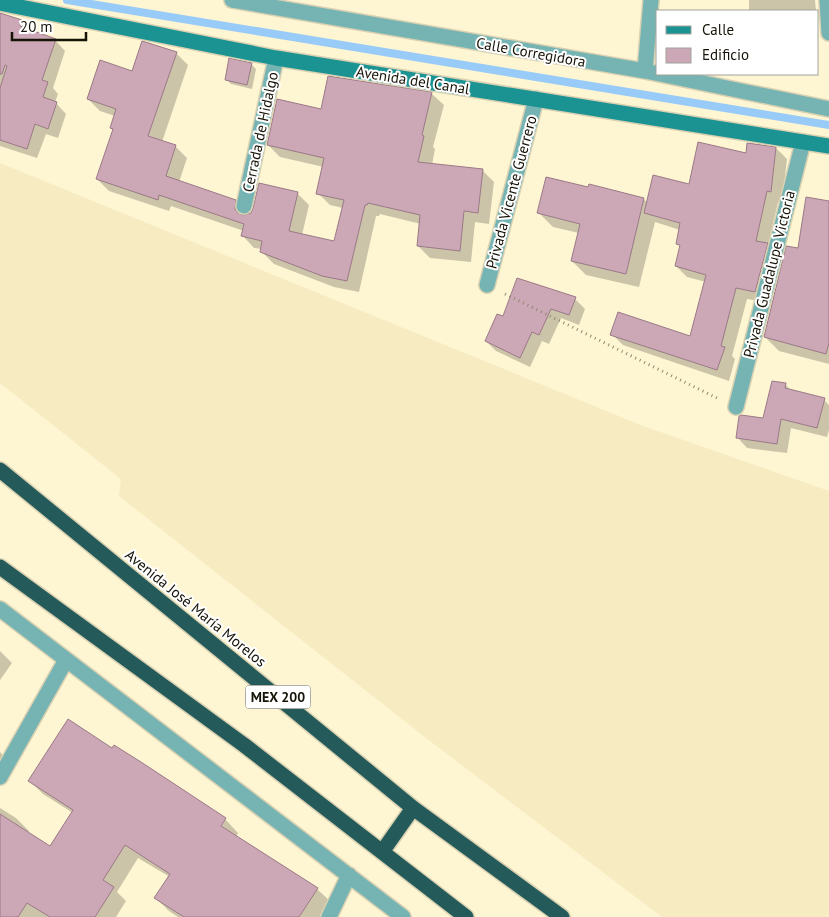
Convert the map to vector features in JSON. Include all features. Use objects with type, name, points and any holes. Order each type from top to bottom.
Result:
[{"type":"highway","name":"Avenida José María Morelos","points":[[0,470],[413,808],[562,917]]},
{"type":"highway","points":[[0,567],[244,745],[466,917]]},
{"type":"highway","points":[[382,852],[413,808]]},
{"type":"street","name":"Calle Corregidora","points":[[232,0],[264,3],[656,74]]},
{"type":"street","points":[[645,72],[651,0]]},
{"type":"street","points":[[828,0],[829,33]]},
{"type":"street","name":"Avenida del Canal","points":[[0,3],[276,58],[829,146]]},
{"type":"street","name":"Cerrada de Hidalgo","points":[[244,206],[276,58]]},
{"type":"street","name":"Calle Corregidora","points":[[660,75],[829,109]]},
{"type":"street","name":"Privada Vicente Guerrero","points":[[487,285],[536,99]]},
{"type":"street","name":"Privada Guadalupe Victoria","points":[[736,407],[803,142]]},
{"type":"street","points":[[0,609],[403,917]]},
{"type":"street","points":[[0,777],[66,660]]},
{"type":"street","points":[[329,917],[349,875]]},
{"type":"path","points":[[487,285],[736,407]]},
{"type":"shaded area","points":[[0,163],[643,426],[829,491],[829,917],[662,917],[426,738],[119,496],[121,479],[0,383]]},
{"type":"building","points":[[0,13],[22,20],[20,26],[56,39],[42,80],[48,82],[43,97],[57,102],[48,129],[35,124],[27,149],[0,140],[0,88],[7,66],[5,65],[2,74],[0,74]]},
{"type":"building","points":[[142,41],[177,52],[148,136],[176,145],[166,176],[236,200],[235,209],[243,215],[251,213],[259,183],[298,192],[289,231],[334,241],[344,200],[316,194],[324,158],[267,145],[277,99],[321,109],[328,76],[432,92],[418,162],[483,169],[478,213],[464,211],[460,251],[417,246],[420,215],[368,203],[365,205],[347,281],[322,276],[260,252],[262,241],[241,236],[244,224],[159,195],[158,200],[96,179],[113,129],[110,128],[116,109],[87,99],[100,60],[132,71]]},
{"type":"building","points":[[229,58],[252,63],[247,85],[225,80]]},
{"type":"building","points":[[698,142],[746,153],[747,143],[776,147],[771,192],[767,191],[756,241],[768,243],[755,292],[736,288],[721,346],[725,347],[717,370],[610,335],[618,312],[690,336],[706,275],[675,266],[680,245],[676,244],[680,223],[644,213],[653,175],[689,184]]},
{"type":"building","points":[[546,177],[588,187],[589,184],[644,198],[626,274],[571,261],[580,224],[537,213]]},
{"type":"building","points":[[806,197],[829,201],[829,343],[826,354],[764,337],[786,246],[798,248]]},
{"type":"building","points":[[517,278],[576,297],[569,315],[551,309],[539,335],[532,332],[520,358],[485,341],[497,314],[503,316]]},
{"type":"building","points":[[772,381],[786,383],[785,388],[825,398],[817,428],[781,419],[777,444],[736,438],[739,416],[763,418]]},
{"type":"building","points":[[68,719],[112,748],[114,745],[226,818],[221,826],[318,888],[299,917],[184,917],[154,898],[170,874],[125,845],[103,880],[114,887],[95,917],[50,917],[27,903],[18,917],[0,917],[0,814],[50,846],[73,810],[28,781]]},
{"type":"waterway","points":[[67,0],[829,125]]}]
